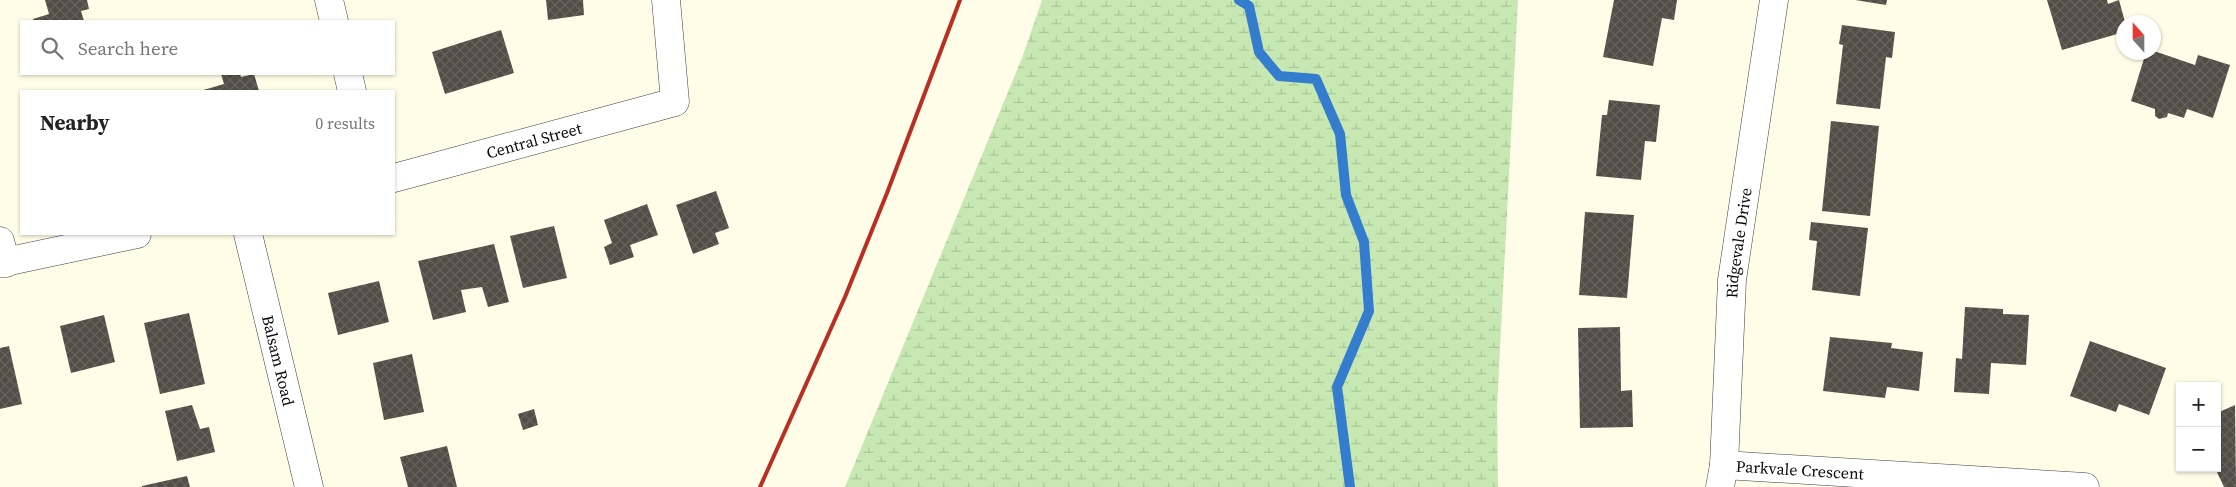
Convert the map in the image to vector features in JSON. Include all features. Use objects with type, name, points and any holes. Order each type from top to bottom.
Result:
[{"type":"street","points":[[329,0],[334,20]]},
{"type":"street","name":"Central Street","points":[[395,178],[675,102],[666,0]]},
{"type":"street","name":"Ridgevale Drive","points":[[1722,476],[1732,280],[1774,0]]},
{"type":"street","points":[[348,75],[352,90]]},
{"type":"street","points":[[2,256],[131,235]]},
{"type":"street","name":"Balsam Road","points":[[248,235],[309,487]]},
{"type":"street","name":"Parkvale Crescent","points":[[1722,476],[2085,487]]},
{"type":"green space","points":[[1042,0],[1518,0],[1497,407],[1498,487],[845,487],[1022,58]]},
{"type":"building","points":[[45,0],[87,0],[89,9],[81,11],[84,20],[33,19],[49,14]]},
{"type":"building","points":[[546,0],[583,0],[584,15],[548,20]]},
{"type":"building","points":[[1614,0],[1677,0],[1674,20],[1662,18],[1653,66],[1603,57]]},
{"type":"building","points":[[1855,0],[1887,0],[1886,5]]},
{"type":"building","points":[[2047,0],[2107,0],[2108,4],[2119,0],[2123,15],[2116,15],[2116,34],[2062,50]]},
{"type":"building","points":[[1842,25],[1895,32],[1892,58],[1886,57],[1880,109],[1836,104],[1843,45],[1839,44]]},
{"type":"building","points":[[501,30],[514,73],[445,94],[432,52]]},
{"type":"building","points":[[2161,53],[2195,65],[2198,55],[2230,65],[2213,118],[2187,109],[2184,118],[2168,113],[2167,117],[2159,119],[2155,116],[2155,109],[2131,101],[2144,60],[2161,60]]},
{"type":"building","points":[[221,75],[240,75],[241,77],[254,75],[259,90],[203,90],[224,84]]},
{"type":"building","points":[[1609,100],[1660,105],[1656,142],[1645,141],[1641,180],[1596,176],[1602,115],[1607,115]]},
{"type":"building","points":[[1831,121],[1879,126],[1870,216],[1822,211]]},
{"type":"building","points":[[716,191],[729,228],[715,233],[719,244],[693,254],[676,205]]},
{"type":"building","points":[[647,204],[658,235],[630,245],[634,257],[610,265],[604,247],[612,243],[604,220]]},
{"type":"building","points":[[1585,212],[1634,215],[1627,298],[1579,295]]},
{"type":"building","points":[[1811,222],[1868,228],[1860,296],[1812,290],[1817,241],[1809,240]]},
{"type":"building","points":[[554,226],[567,278],[523,288],[510,236]]},
{"type":"building","points":[[494,244],[509,302],[488,307],[482,287],[461,290],[466,312],[433,320],[418,261]]},
{"type":"building","points":[[379,281],[389,322],[338,335],[328,293]]},
{"type":"building","points":[[1965,307],[2003,309],[2003,314],[2029,315],[2026,365],[1991,363],[1989,394],[1954,392],[1956,358],[1962,359]]},
{"type":"building","points":[[189,313],[205,384],[160,394],[144,323]]},
{"type":"building","points":[[104,315],[115,362],[71,373],[60,326]]},
{"type":"building","points":[[1620,327],[1621,391],[1632,390],[1633,427],[1580,428],[1578,328]]},
{"type":"building","points":[[1830,337],[1892,343],[1891,348],[1923,352],[1919,391],[1887,387],[1885,398],[1823,391]]},
{"type":"building","points":[[2090,341],[2166,368],[2149,415],[2119,404],[2116,412],[2070,396]]},
{"type":"building","points":[[9,346],[22,404],[0,409],[0,348]]},
{"type":"building","points":[[412,354],[424,412],[384,420],[373,363]]},
{"type":"building","points":[[192,405],[200,429],[209,427],[215,452],[177,461],[165,411]]},
{"type":"building","points":[[2235,405],[2236,487],[2224,487],[2217,472],[2221,472],[2221,411]]},
{"type":"building","points":[[534,409],[538,425],[523,430],[518,414]]},
{"type":"building","points":[[447,446],[457,487],[408,487],[400,457]]},
{"type":"building","points":[[187,476],[190,487],[142,487],[142,486]]},
{"type":"waterway","points":[[1239,0],[1249,6],[1259,52],[1279,76],[1316,79],[1340,134],[1346,195],[1364,242],[1369,311],[1337,387],[1350,487]]},
{"type":"railway","points":[[760,487],[845,297],[887,193],[960,0]]}]
